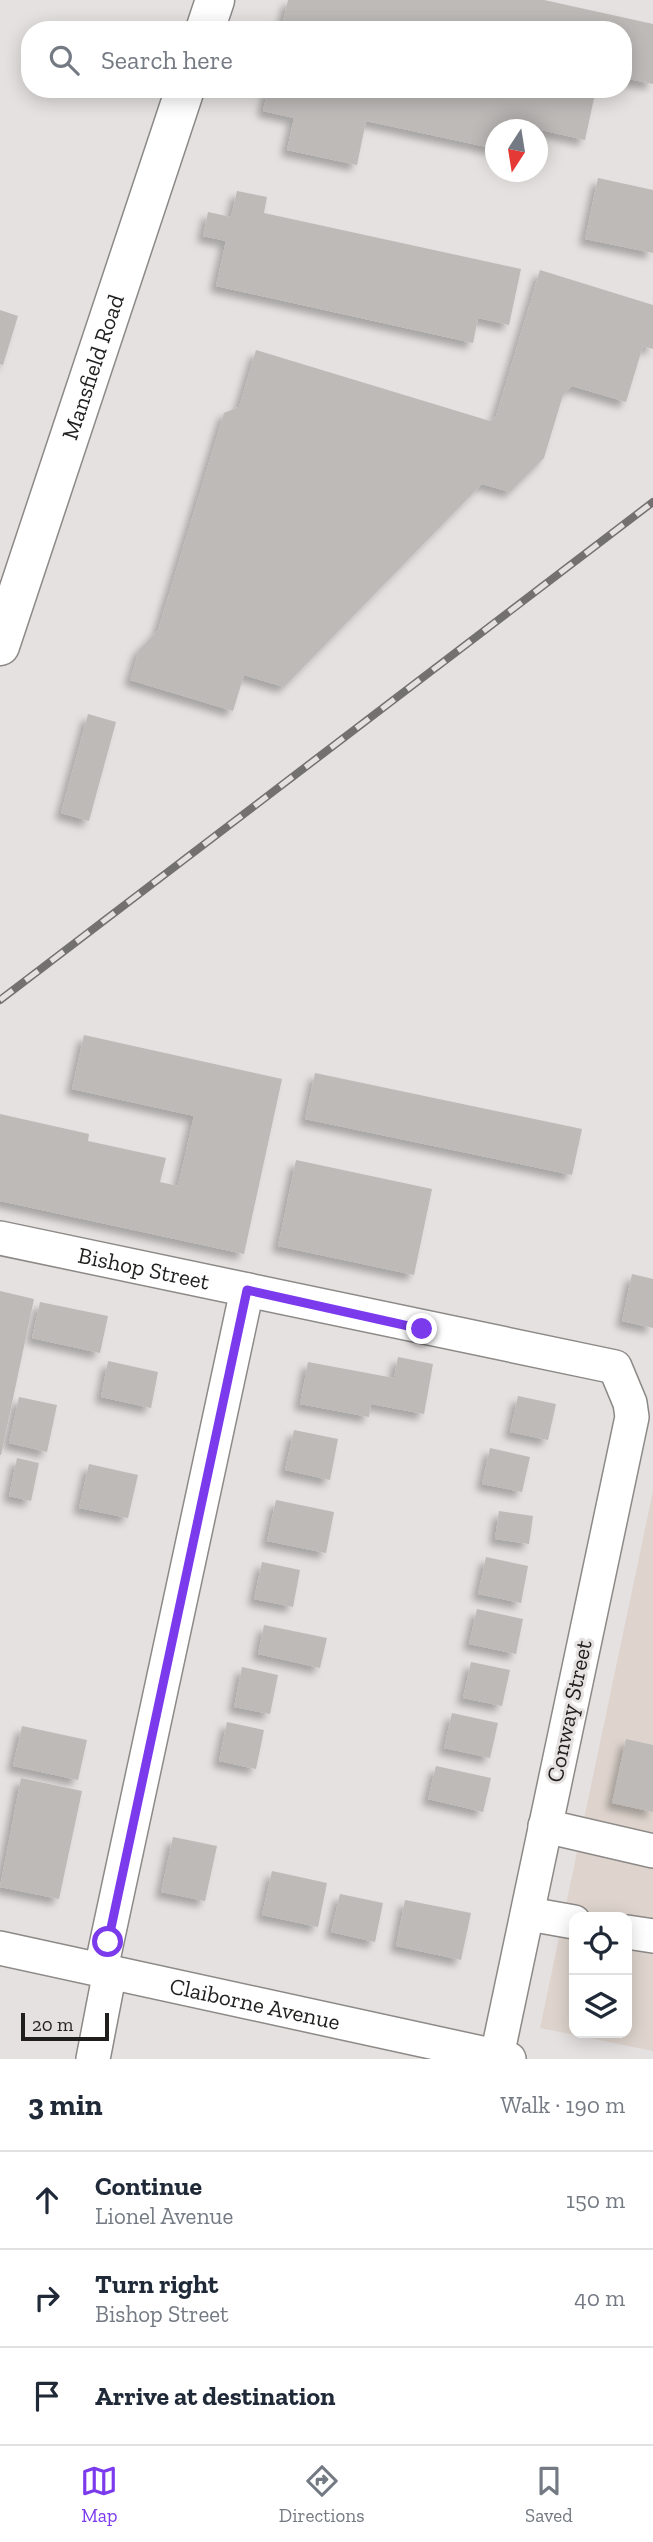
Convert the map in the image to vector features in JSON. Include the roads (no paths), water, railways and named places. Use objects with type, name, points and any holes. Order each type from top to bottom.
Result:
[{"type":"main road","points":[[208,21],[215,0]]},
{"type":"main road","name":"Mansfield Road","points":[[0,646],[182,98]]},
{"type":"street","name":"Bishop Street","points":[[0,1238],[615,1367]]},
{"type":"street","points":[[93,2059],[106,1970],[247,1290]]},
{"type":"street","name":"Conway Street","points":[[503,2058],[545,1826],[632,1417],[630,1403],[615,1367]]},
{"type":"street","points":[[545,1826],[653,1851]]},
{"type":"street","points":[[529,1914],[569,1921]]},
{"type":"street","points":[[632,1933],[653,1936]]},
{"type":"street","name":"Claiborne Avenue","points":[[0,1948],[503,2058]]},
{"type":"railway","points":[[0,1000],[653,502]]}]
